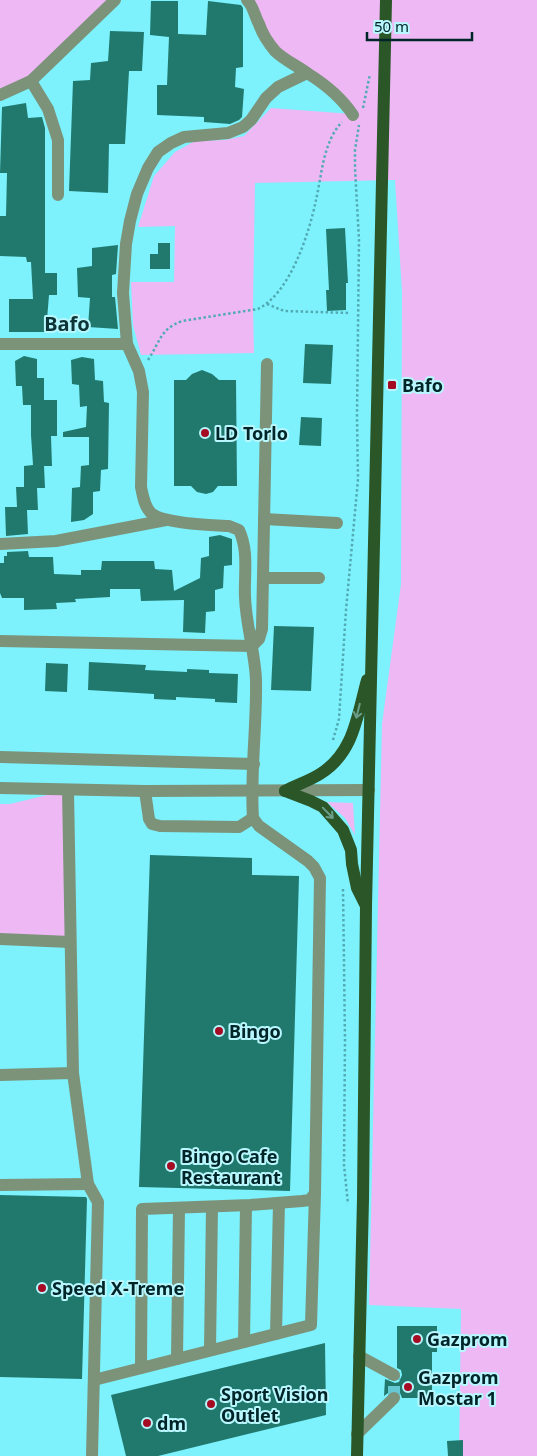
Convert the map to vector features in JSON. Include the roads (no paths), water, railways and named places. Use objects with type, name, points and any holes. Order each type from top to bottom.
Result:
[{"type":"main road","points":[[357,1456],[366,906],[386,0]]},
{"type":"main road","points":[[285,791],[330,768],[341,755],[353,734],[371,664]]},
{"type":"main road","points":[[285,791],[323,808],[342,830],[351,850],[357,888],[366,906]]},
{"type":"street","points":[[0,95],[31,82],[115,0]]},
{"type":"street","points":[[247,0],[252,5],[258,24],[273,49],[281,57],[307,73],[344,102],[358,116]]},
{"type":"street","points":[[94,1380],[311,1325],[320,878],[308,861],[259,826],[254,818],[256,679],[245,597],[245,554],[239,530],[229,526],[166,520],[155,516],[144,502],[141,487],[144,392],[140,371],[127,344],[123,293],[130,221],[137,194],[148,168],[158,152],[170,143],[184,137],[228,133],[243,128],[266,98],[278,87],[307,73]]},
{"type":"street","points":[[31,82],[48,109],[58,140],[58,195]]},
{"type":"street","points":[[0,344],[127,344]]},
{"type":"street","points":[[0,642],[252,646],[259,639],[262,629],[266,364]]},
{"type":"street","points":[[264,519],[337,523]]},
{"type":"street","points":[[0,544],[56,541],[166,520]]},
{"type":"street","points":[[263,578],[319,578]]},
{"type":"street","points":[[0,757],[254,764]]},
{"type":"street","points":[[0,788],[146,791],[369,790]]},
{"type":"street","points":[[68,790],[73,1074],[88,1184],[98,1202],[92,1456]]},
{"type":"street","points":[[146,791],[149,819],[152,824],[160,826],[239,827],[254,818]]},
{"type":"street","points":[[0,939],[70,942]]},
{"type":"street","points":[[0,1075],[73,1074]]},
{"type":"street","points":[[0,1185],[88,1184]]},
{"type":"street","points":[[141,1368],[142,1209],[246,1206],[279,1203],[310,1200],[315,1193]]},
{"type":"street","points":[[276,1334],[279,1203]]},
{"type":"street","points":[[244,1342],[246,1206]]},
{"type":"street","points":[[210,1350],[212,1207]]},
{"type":"street","points":[[177,1359],[179,1208]]},
{"type":"street","points":[[359,1356],[394,1375]]},
{"type":"street","points":[[357,1434],[394,1398]]},
{"type":"tunnel","points":[[394,1375],[394,1398]]},
{"type":"place","name":"Bafo","points":[[392,385]]},
{"type":"place","name":"LD Torlo","points":[[205,433]]},
{"type":"place","name":"Bingo","points":[[219,1031]]},
{"type":"place","name":"Bingo Cafe Restaurant","points":[[171,1166]]},
{"type":"place","name":"Speed X-Treme","points":[[42,1288]]},
{"type":"place","name":"Gazprom","points":[[417,1339]]},
{"type":"place","name":"Gazprom Mostar 1","points":[[408,1387]]},
{"type":"place","name":"Sport Vision Outlet","points":[[211,1404]]},
{"type":"place","name":"dm","points":[[147,1423]]},
{"type":"district","name":"Bafo","points":[[67,323]]}]
